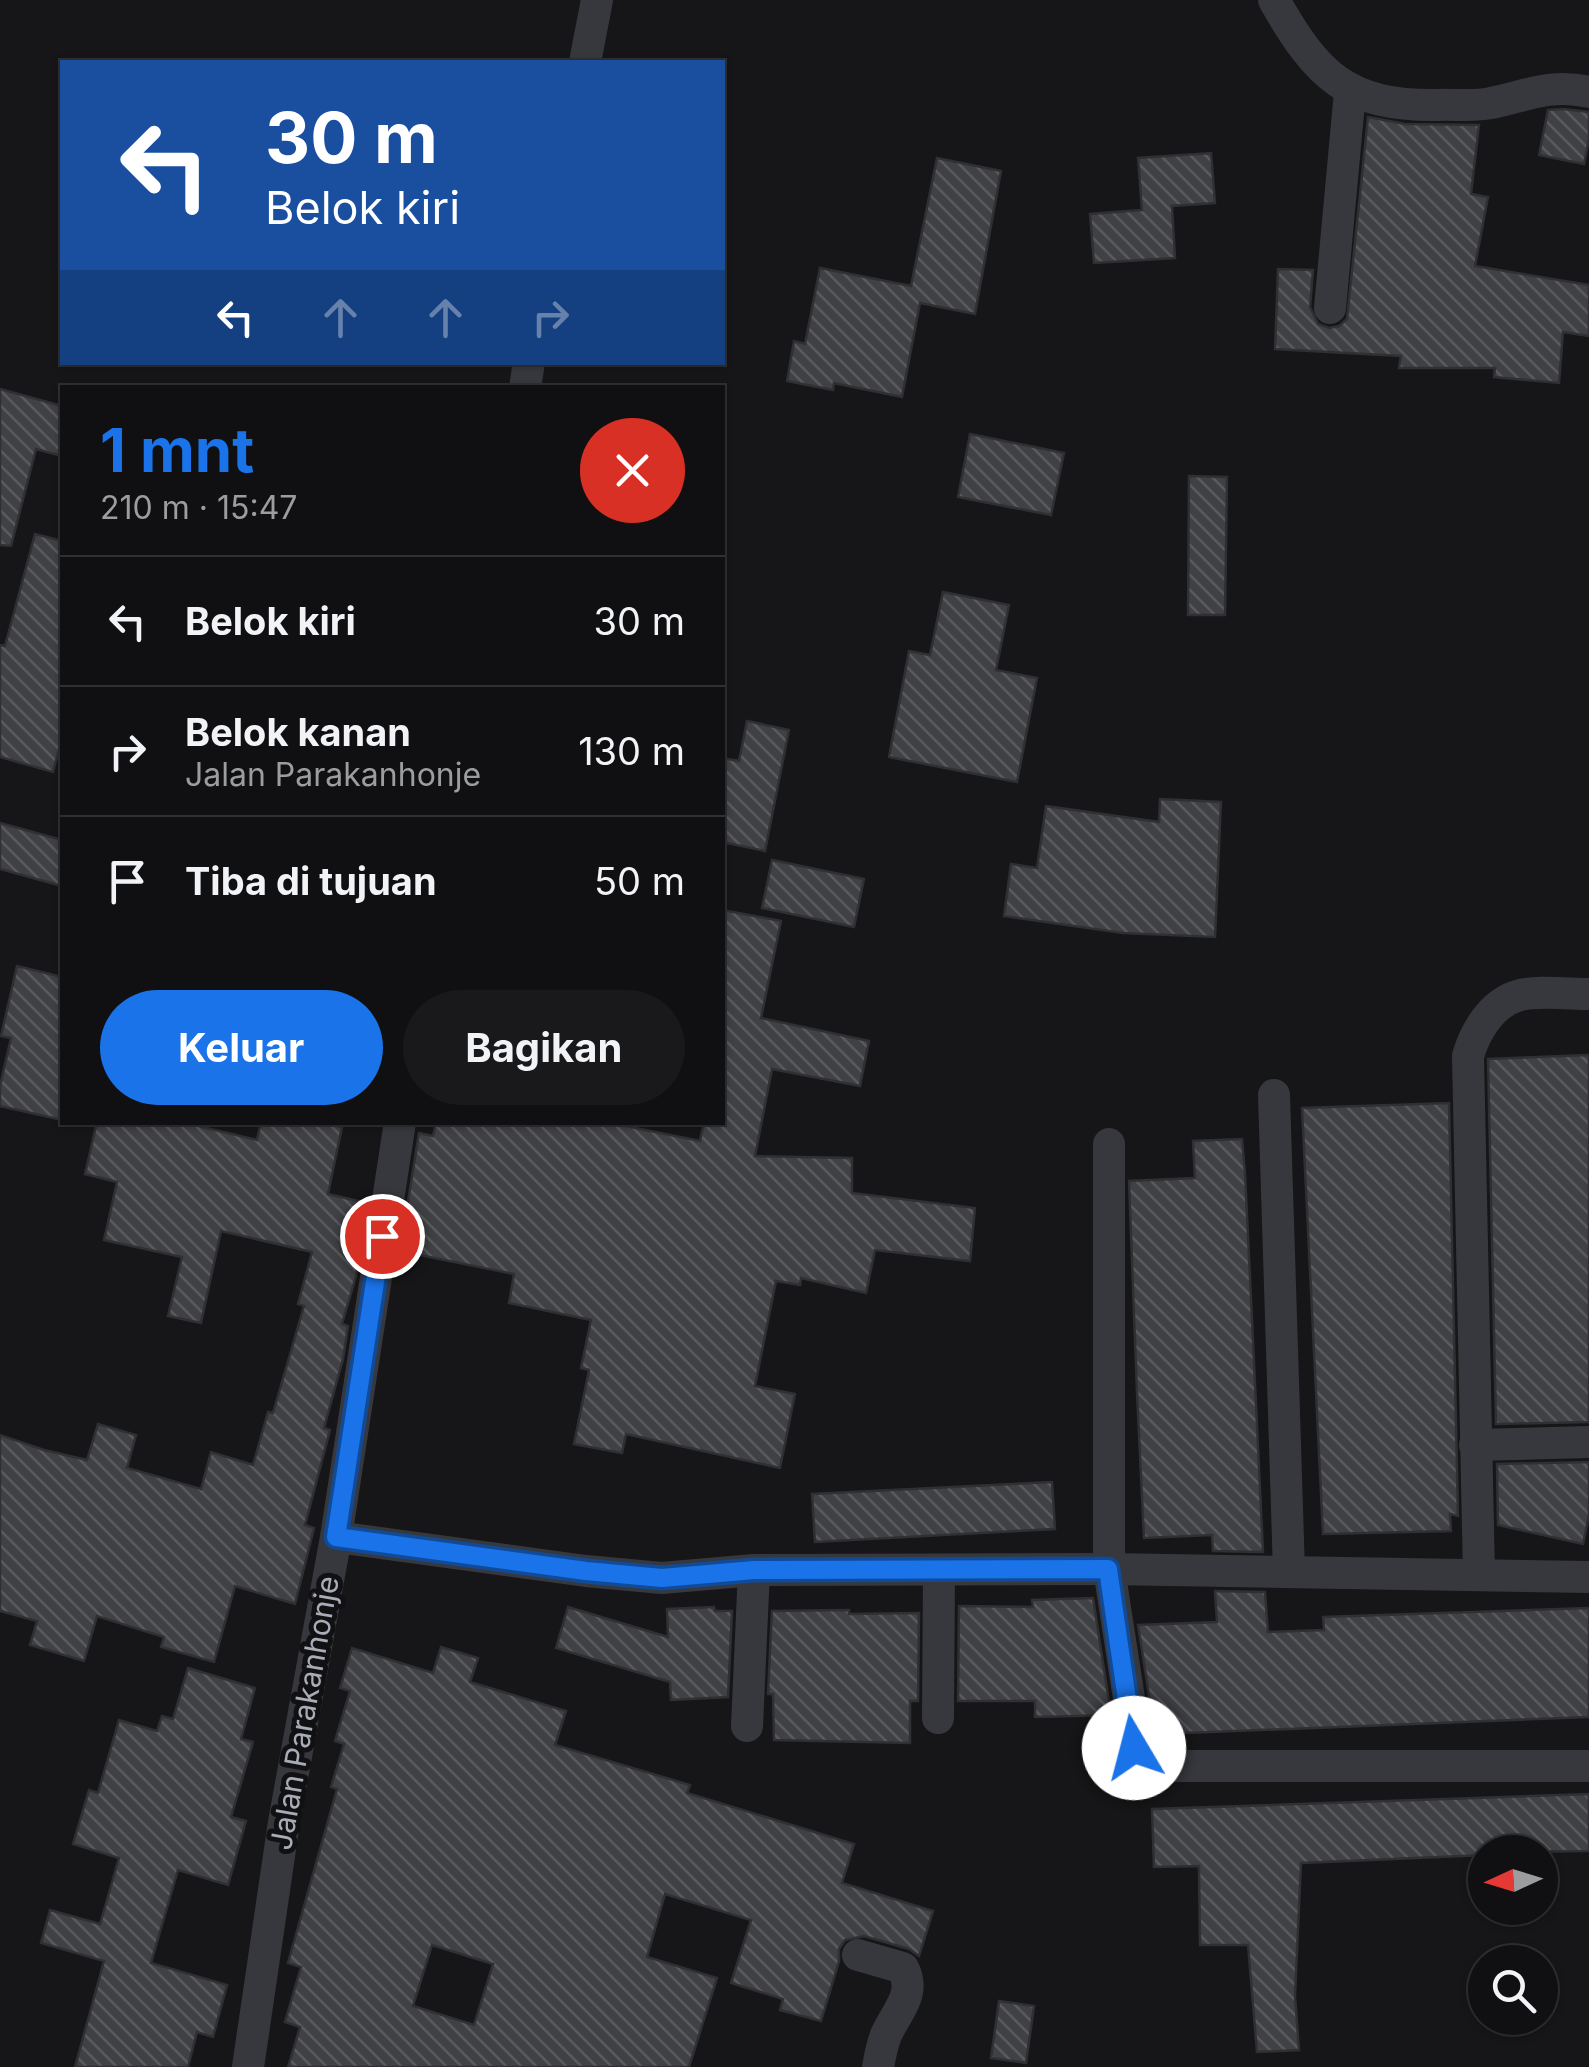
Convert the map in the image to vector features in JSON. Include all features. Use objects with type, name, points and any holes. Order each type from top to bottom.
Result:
[{"type":"street","points":[[585,60],[597,0]]},
{"type":"street","points":[[1274,0],[1324,74],[1350,92],[1406,105],[1488,104],[1529,91],[1589,92]]},
{"type":"street","points":[[1330,308],[1350,92]]},
{"type":"street","points":[[1478,1575],[1468,1056],[1475,1032],[1496,1009],[1517,995],[1589,994]]},
{"type":"street","points":[[1274,1095],[1289,1572]]},
{"type":"street","name":"Jalan Parakanhonje","points":[[248,2067],[284,1822],[336,1537],[400,1125]]},
{"type":"street","points":[[1109,1144],[1108,1569],[1134,1748],[1144,1763],[1589,1766]]},
{"type":"street","points":[[1476,1445],[1589,1442]]},
{"type":"street","points":[[336,1537],[662,1578],[754,1570],[1108,1569],[1589,1577]]},
{"type":"street","points":[[747,1726],[754,1570]]},
{"type":"street","points":[[938,1718],[939,1570]]},
{"type":"street","points":[[878,2067],[884,2040],[905,2002],[909,1979],[881,1962]]},
{"type":"building","points":[[1548,110],[1589,112],[1584,164],[1539,155]]},
{"type":"building","points":[[1368,117],[1405,124],[1479,125],[1471,194],[1488,197],[1475,266],[1589,285],[1589,336],[1563,332],[1559,383],[1494,377],[1495,368],[1399,368],[1401,356],[1275,349],[1278,269],[1313,270],[1310,307],[1318,324],[1329,328],[1347,319]]},
{"type":"building","points":[[1211,153],[1215,203],[1172,206],[1175,258],[1094,263],[1090,214],[1142,210],[1138,158]]},
{"type":"building","points":[[937,158],[1001,171],[975,314],[920,303],[902,397],[834,383],[833,390],[787,381],[794,341],[805,344],[820,268],[911,286]]},
{"type":"building","points":[[0,389],[60,405],[60,455],[36,449],[11,546],[0,545]]},
{"type":"building","points":[[970,434],[1064,453],[1051,515],[958,497]]},
{"type":"building","points":[[1189,476],[1227,477],[1225,615],[1188,615]]},
{"type":"building","points":[[35,534],[60,540],[60,746],[53,772],[0,757],[0,645],[5,646]]},
{"type":"building","points":[[943,592],[1009,605],[996,670],[1037,678],[1017,782],[889,757],[909,651],[930,655]]},
{"type":"building","points":[[747,721],[789,730],[765,851],[725,843],[725,759],[739,761]]},
{"type":"building","points":[[1160,799],[1221,802],[1215,937],[1123,933],[1004,916],[1011,864],[1037,868],[1046,806],[1159,822]]},
{"type":"building","points":[[0,823],[60,839],[60,885],[0,869]]},
{"type":"building","points":[[772,860],[864,879],[854,927],[762,908]]},
{"type":"building","points":[[725,911],[781,921],[761,1018],[869,1041],[860,1086],[772,1069],[755,1156],[852,1158],[852,1193],[975,1208],[970,1261],[875,1250],[866,1293],[801,1278],[800,1285],[776,1281],[755,1386],[795,1394],[780,1468],[626,1434],[622,1453],[574,1444],[589,1370],[581,1368],[591,1320],[509,1303],[514,1274],[400,1251],[419,1133],[433,1136],[435,1125],[621,1125],[700,1141],[703,1125],[725,1125]]},
{"type":"building","points":[[17,966],[60,977],[60,1120],[0,1106],[0,1086],[11,1038],[1,1036]]},
{"type":"building","points":[[1589,1055],[1589,1422],[1496,1424],[1488,1059]]},
{"type":"building","points":[[1449,1103],[1458,1516],[1450,1514],[1451,1531],[1323,1534],[1302,1108]]},
{"type":"building","points":[[96,1125],[194,1125],[257,1140],[260,1125],[334,1125],[342,1127],[328,1194],[367,1203],[356,1276],[342,1324],[348,1326],[343,1359],[324,1428],[330,1430],[305,1525],[314,1528],[295,1604],[235,1586],[214,1662],[161,1647],[164,1637],[97,1616],[84,1661],[30,1645],[37,1621],[0,1611],[0,1435],[87,1460],[98,1424],[136,1435],[127,1468],[201,1489],[211,1452],[253,1465],[268,1412],[273,1413],[304,1306],[298,1304],[312,1252],[221,1231],[201,1323],[168,1316],[182,1257],[104,1240],[117,1182],[85,1174]]},
{"type":"building","points":[[1242,1139],[1263,1552],[1213,1551],[1212,1535],[1144,1538],[1129,1181],[1195,1178],[1193,1141]]},
{"type":"building","points":[[1589,1462],[1589,1515],[1583,1544],[1498,1525],[1497,1464]]},
{"type":"building","points":[[1052,1482],[1055,1529],[815,1542],[812,1494]]},
{"type":"building","points":[[1215,1591],[1265,1592],[1268,1632],[1324,1630],[1323,1617],[1589,1608],[1589,1717],[1161,1734],[1160,1714],[1152,1714],[1138,1625],[1217,1622]]},
{"type":"building","points":[[1093,1598],[1111,1715],[1035,1717],[1035,1701],[958,1701],[959,1606],[1033,1607],[1032,1600]]},
{"type":"building","points":[[568,1607],[668,1637],[667,1609],[714,1607],[715,1611],[732,1611],[728,1697],[671,1700],[670,1682],[556,1648]]},
{"type":"building","points":[[849,1610],[849,1614],[919,1613],[918,1701],[910,1701],[910,1743],[774,1740],[773,1694],[768,1694],[772,1611]]},
{"type":"building","points":[[441,1647],[478,1658],[470,1682],[566,1711],[555,1745],[690,1785],[687,1793],[854,1844],[842,1883],[933,1911],[919,1956],[909,1949],[864,1936],[845,1940],[839,1949],[821,2021],[780,2010],[783,1999],[731,1983],[751,1920],[665,1894],[647,1957],[717,1978],[689,2067],[288,2067],[300,2027],[285,2022],[301,1967],[288,1963],[337,1789],[331,1787],[344,1744],[335,1741],[350,1691],[340,1688],[352,1648],[433,1673]],"holes":[[[432,1945],[493,1964],[474,2025],[413,2006]]]},
{"type":"building","points":[[188,1668],[255,1688],[241,1739],[253,1742],[231,1817],[246,1821],[228,1885],[178,1870],[151,1963],[227,1985],[213,2037],[197,2032],[188,2067],[75,2067],[104,1961],[41,1943],[50,1910],[100,1924],[119,1858],[73,1844],[89,1790],[98,1793],[119,1720],[157,1731],[162,1716],[173,1719]]},
{"type":"building","points":[[1589,1794],[1589,1851],[1558,1851],[1558,1835],[1468,1835],[1468,1856],[1301,1863],[1295,1996],[1299,2050],[1257,2052],[1248,1945],[1200,1945],[1199,1866],[1154,1867],[1152,1809]]},
{"type":"building","points":[[999,2001],[1034,2006],[1026,2063],[991,2058]]},
{"type":"route","points":[[382,1236],[336,1537],[662,1578],[754,1570],[1108,1569],[1134,1748]]}]
